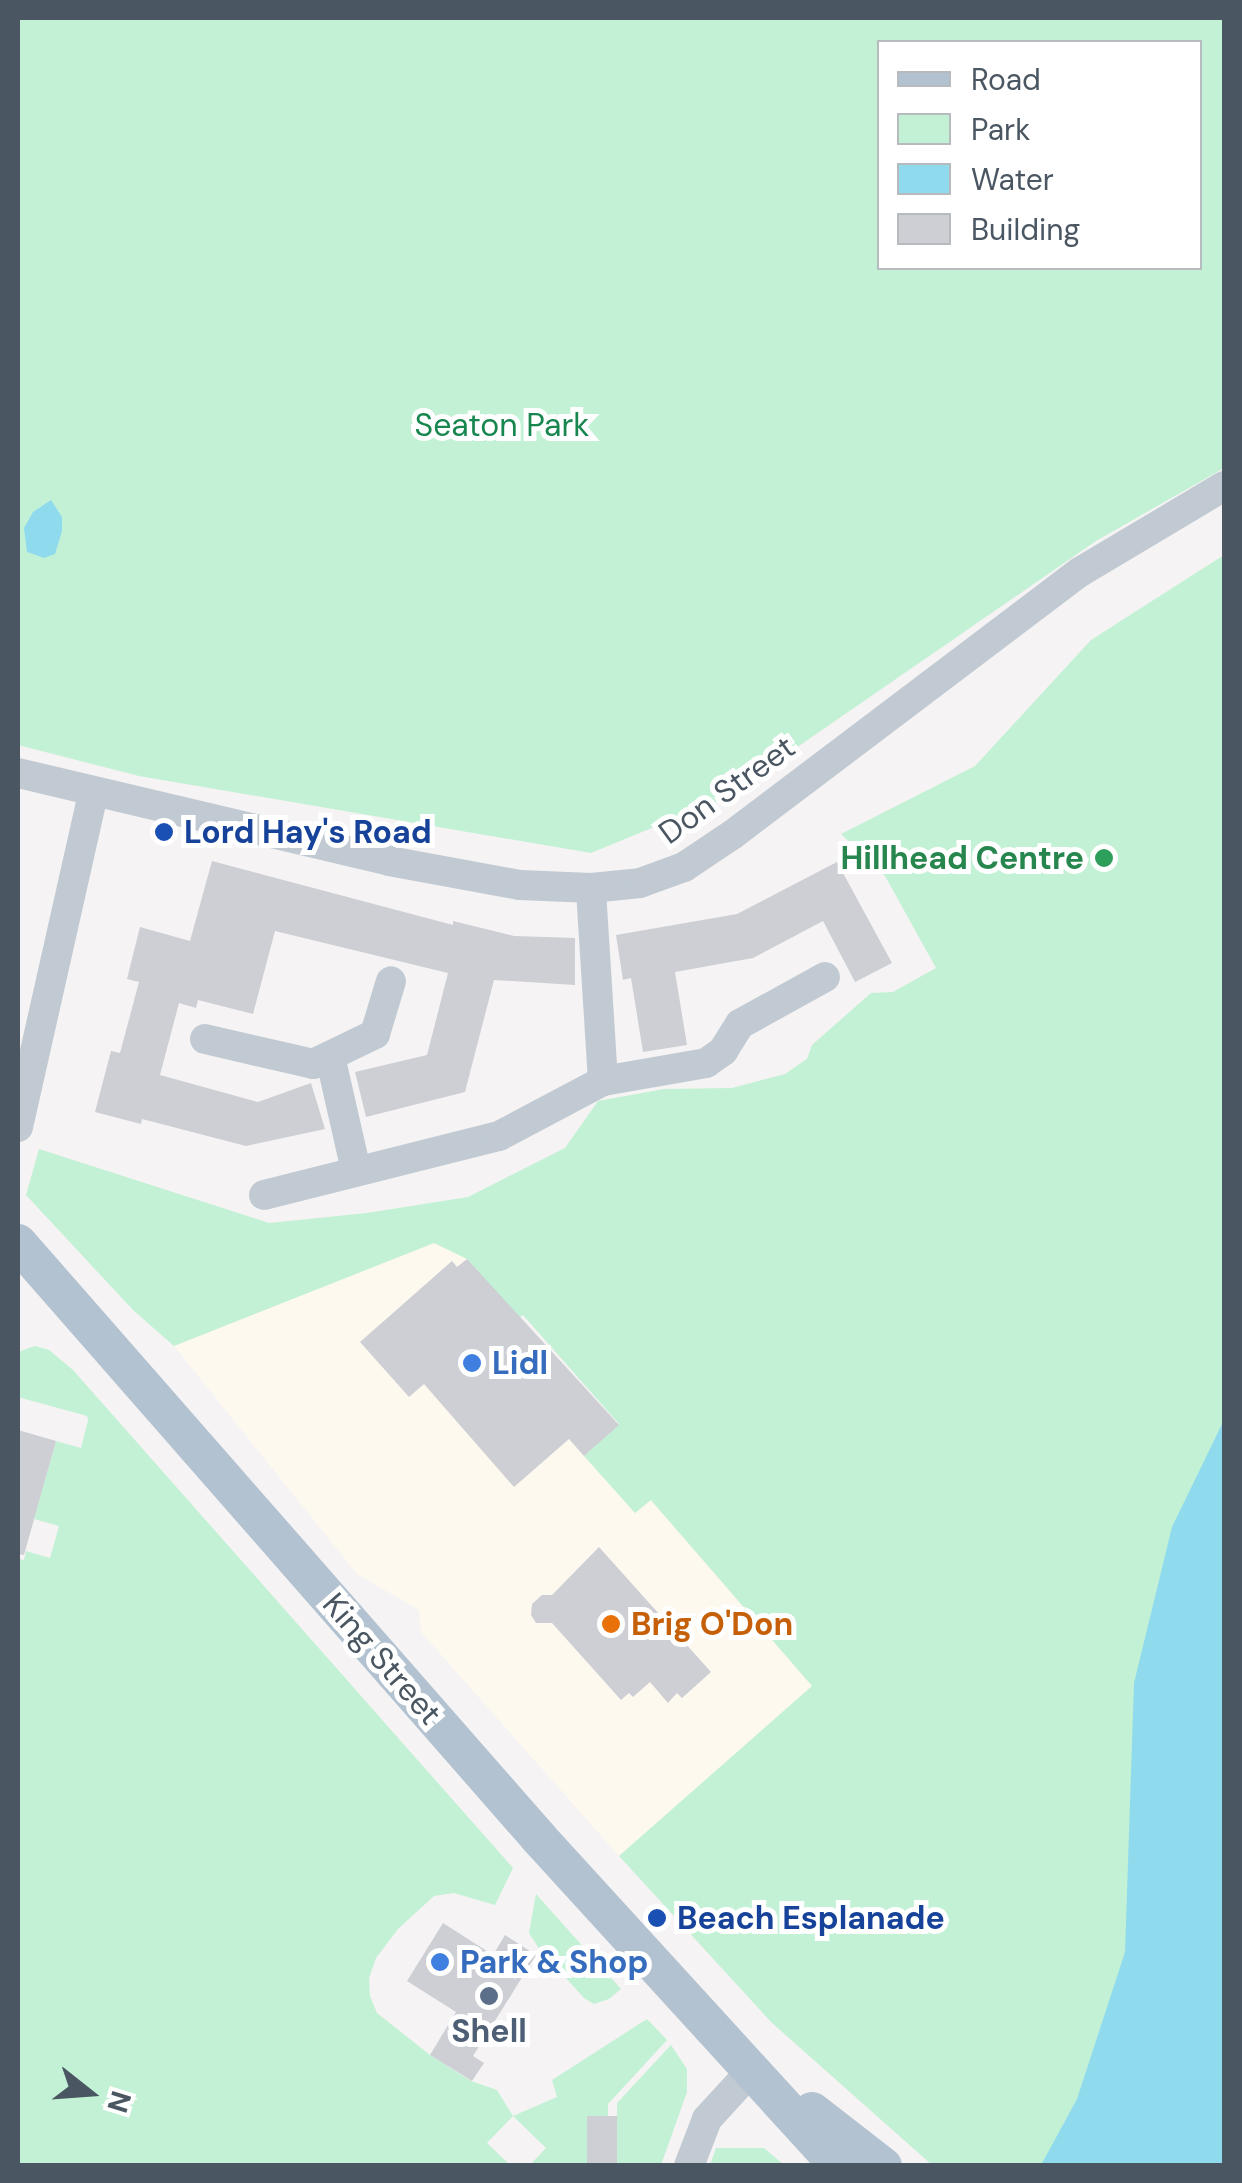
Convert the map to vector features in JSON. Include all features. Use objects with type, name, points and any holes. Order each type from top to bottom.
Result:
[{"type":"main road","name":"King Street","points":[[18,1243],[539,1838],[839,2166]]},
{"type":"main road","name":"King Street","points":[[751,2071],[779,2086],[883,2166]]},
{"type":"street","name":"Don Street","points":[[18,774],[389,861],[520,884],[592,888],[640,883],[684,867],[1080,572],[1224,486]]},
{"type":"street","points":[[18,1126],[94,791]]},
{"type":"street","points":[[592,888],[603,1081]]},
{"type":"street","points":[[264,1195],[499,1136],[603,1081],[706,1063],[723,1051],[740,1024],[825,976]]},
{"type":"street","points":[[206,1039],[303,1064],[330,1056],[375,1034],[391,981]]},
{"type":"street","points":[[330,1056],[356,1170]]},
{"type":"street","points":[[689,2166],[707,2119],[751,2071]]},
{"type":"shaded area","points":[[434,1243],[467,1259],[619,1425],[585,1456],[635,1513],[650,1500],[812,1686],[619,1856],[421,1632],[419,1610],[357,1574],[174,1346]]},
{"type":"green space","name":"Seaton Park","points":[[18,18],[1224,18],[1224,468],[1096,541],[722,799],[591,853],[139,776],[18,745]]},
{"type":"green space","points":[[1224,555],[1224,2165],[932,2165],[771,2022],[619,1856],[812,1686],[651,1500],[635,1513],[584,1456],[619,1424],[523,1315],[519,1318],[467,1259],[434,1243],[174,1346],[133,1310],[26,1195],[39,1149],[269,1223],[468,1197],[565,1148],[598,1101],[664,1089],[732,1088],[785,1074],[807,1059],[812,1045],[871,993],[893,992],[936,968],[885,876],[841,834],[975,766],[1091,640]]},
{"type":"green space","points":[[35,1346],[49,1350],[73,1370],[513,1868],[495,1905],[454,1893],[434,1896],[398,1929],[376,1958],[369,1978],[370,1996],[377,2013],[430,2055],[471,2081],[497,2090],[513,2116],[487,2143],[510,2165],[18,2165],[18,1559],[24,1560],[26,1551],[50,1558],[59,1526],[34,1519],[56,1441],[81,1448],[88,1421],[87,1416],[18,1397],[18,1352]]},
{"type":"green space","points":[[536,1894],[621,1989],[609,1999],[594,2004],[584,1998],[538,1947],[529,1933]]},
{"type":"green space","points":[[647,2019],[667,2040],[608,2104],[608,2116],[587,2116],[587,2165],[530,2165],[546,2148],[513,2116],[557,2097],[552,2080]]},
{"type":"green space","points":[[671,2045],[687,2069],[687,2092],[661,2165],[617,2165],[617,2103]]},
{"type":"green space","points":[[716,2148],[764,2148],[784,2165],[710,2165]]},
{"type":"water","points":[[51,500],[62,517],[62,531],[55,554],[44,558],[27,552],[24,528],[33,512]]},
{"type":"water","points":[[1224,1420],[1224,2165],[1041,2165],[1077,2099],[1125,1952],[1134,1683],[1172,1527]]},
{"type":"building","points":[[212,861],[453,925],[453,921],[514,936],[575,938],[575,985],[494,980],[465,1092],[366,1117],[355,1072],[427,1055],[448,973],[275,931],[253,1014],[198,1000],[196,1008],[179,1003],[160,1075],[258,1102],[311,1083],[325,1129],[246,1146],[142,1119],[141,1124],[95,1112],[111,1051],[120,1053],[139,982],[127,979],[140,927],[190,941]]},
{"type":"building","points":[[837,862],[892,963],[855,982],[823,921],[753,958],[675,972],[687,1045],[643,1052],[631,978],[623,980],[616,935],[737,914]]},
{"type":"building","name":"Lidl","points":[[467,1259],[619,1425],[584,1456],[569,1439],[514,1487],[424,1384],[409,1397],[360,1342],[452,1261],[457,1267]]},
{"type":"building","points":[[18,1430],[56,1441],[24,1555],[18,1554]]},
{"type":"building","name":"Brig O'Don","points":[[599,1547],[711,1672],[682,1698],[677,1693],[668,1703],[650,1682],[633,1697],[629,1693],[621,1700],[552,1623],[536,1623],[531,1615],[532,1604],[542,1595],[552,1595]]},
{"type":"building","points":[[443,1923],[493,1955],[505,1935],[536,1955],[473,2056],[484,2063],[472,2081],[430,2055],[456,2012],[407,1981]]},
{"type":"building","points":[[587,2116],[617,2116],[617,2166],[587,2166]]},
{"type":"place","name":"Lord Hay's Road","points":[[164,832]]},
{"type":"place","name":"Hillhead Centre","points":[[1104,858]]},
{"type":"place","name":"Lidl","points":[[472,1363]]},
{"type":"place","name":"Brig O'Don","points":[[611,1624]]},
{"type":"place","name":"Beach Esplanade","points":[[657,1918]]},
{"type":"place","name":"Park & Shop","points":[[440,1962]]},
{"type":"place","name":"Shell","points":[[489,1996]]}]
